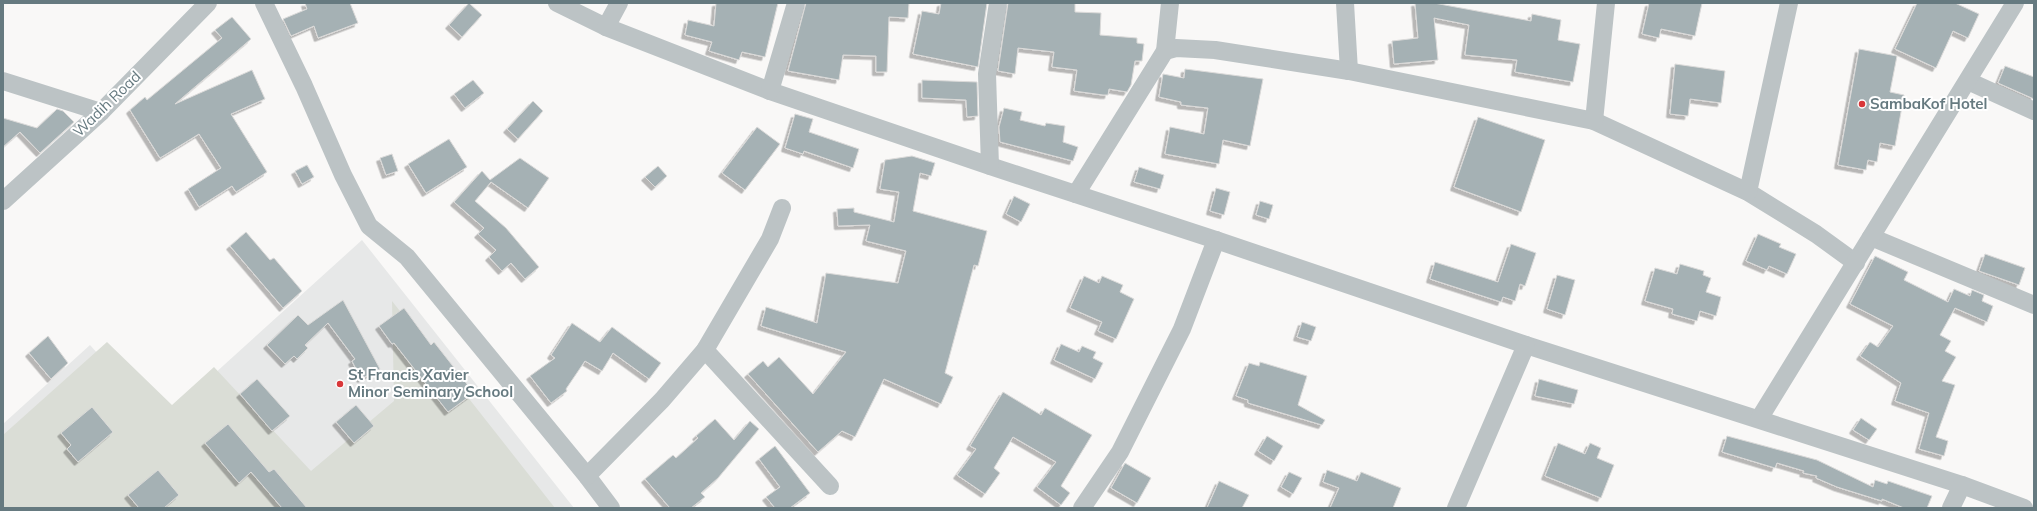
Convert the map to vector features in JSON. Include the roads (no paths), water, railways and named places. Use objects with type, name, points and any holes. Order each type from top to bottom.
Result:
[{"type":"street","name":"Wadih Road","points":[[3,201],[101,112],[208,3]]},
{"type":"street","points":[[264,3],[304,86],[343,175],[369,226],[407,257],[587,476],[611,508]]},
{"type":"street","points":[[557,3],[606,27],[770,91],[1526,345],[1962,485],[2024,508]]},
{"type":"street","points":[[606,27],[619,3]]},
{"type":"street","points":[[770,91],[796,3]]},
{"type":"street","points":[[990,166],[987,74],[998,3]]},
{"type":"street","points":[[1076,194],[1165,51],[1170,3]]},
{"type":"street","points":[[1345,3],[1349,71]]},
{"type":"street","points":[[1594,121],[1606,3]]},
{"type":"street","points":[[1748,192],[1789,3]]},
{"type":"street","points":[[1759,420],[2015,3]]},
{"type":"street","points":[[1165,51],[1176,48],[1215,50],[1349,71],[1594,121],[1748,192],[1816,234],[1856,263]]},
{"type":"street","points":[[3,81],[101,112]]},
{"type":"street","points":[[1968,81],[2034,112]]},
{"type":"street","points":[[587,476],[662,400],[705,350],[770,239],[782,208]]},
{"type":"street","points":[[1871,237],[2034,305]]},
{"type":"street","points":[[1082,508],[1120,452],[1182,329],[1216,240]]},
{"type":"street","points":[[1456,508],[1526,345]]},
{"type":"street","points":[[705,350],[830,486]]},
{"type":"street","points":[[1950,508],[1962,485]]},
{"type":"place","name":"SambaKof Hotel","points":[[1862,104]]},
{"type":"place","name":"St Francis Xavier Minor Seminary School","points":[[340,384]]}]
